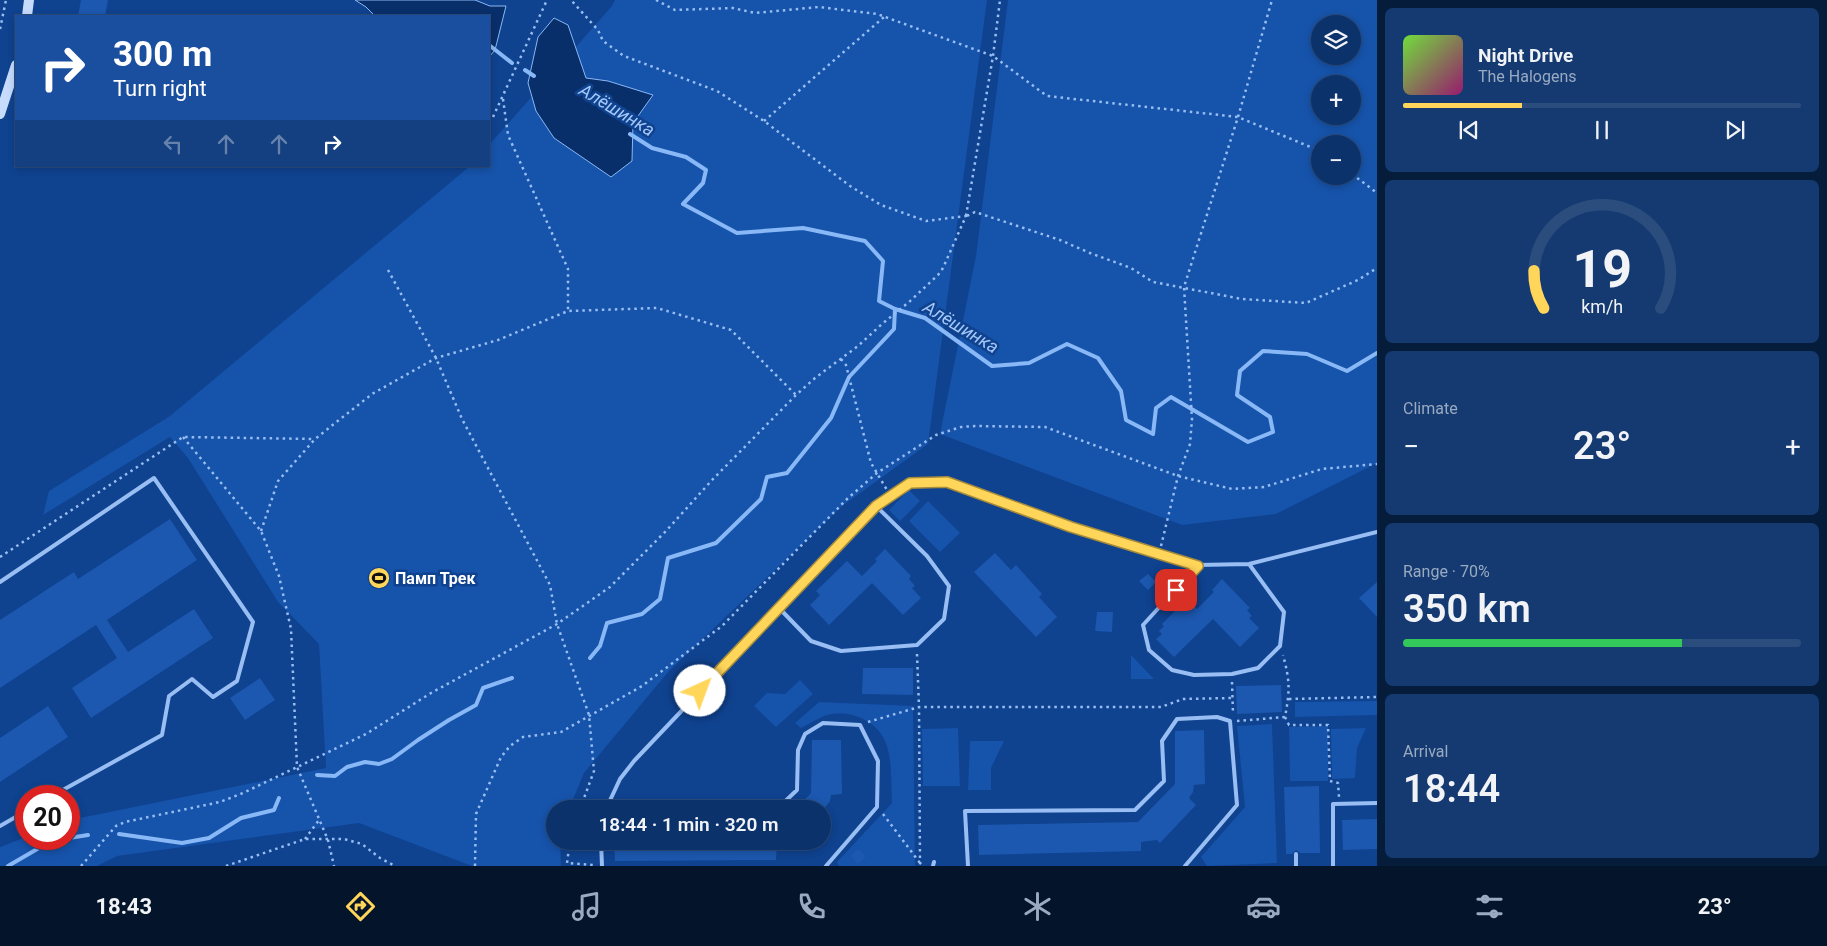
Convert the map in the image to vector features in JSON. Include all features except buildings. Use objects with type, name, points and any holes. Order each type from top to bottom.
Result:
[{"type":"main road","points":[[26,15],[29,0]]},
{"type":"main road","points":[[0,114],[15,68]]},
{"type":"lane","points":[[0,582],[154,478],[253,622],[237,681],[212,697],[192,679],[169,696],[162,735],[72,785]]},
{"type":"lane","points":[[610,800],[620,780],[634,761],[778,608],[876,506],[910,483],[947,482],[1071,527],[1198,566],[1249,564],[1377,532]]},
{"type":"lane","points":[[778,608],[811,640],[841,651],[917,645],[944,619],[949,586],[927,556],[876,506]]},
{"type":"lane","points":[[1198,566],[1143,626],[1149,650],[1172,670],[1194,674],[1232,674],[1258,668],[1280,646],[1284,612],[1249,564]]},
{"type":"lane","points":[[968,866],[965,811],[1136,810],[1164,781],[1162,741],[1177,719],[1217,718],[1230,722],[1237,805],[1185,866]]},
{"type":"lane","points":[[786,800],[797,790],[798,750],[805,734],[823,723],[860,725],[878,762],[877,807],[826,866]]},
{"type":"lane","points":[[1333,866],[1332,804],[1377,803]]},
{"type":"lane","points":[[0,826],[15,817]]},
{"type":"lane","points":[[601,850],[602,866]]},
{"type":"lane","points":[[1296,854],[1296,866]]},
{"type":"path","points":[[0,29],[6,0]]},
{"type":"path","points":[[493,117],[503,99],[547,0]]},
{"type":"path","points":[[571,0],[598,30],[603,41],[624,56],[717,91],[764,121],[850,186],[882,205],[926,221],[966,216],[975,212],[1060,240],[1131,268],[1153,282],[1242,299],[1306,303],[1358,280],[1377,268]]},
{"type":"path","points":[[656,0],[675,10],[733,8],[755,13],[819,7],[877,14],[993,56],[1047,96],[1238,117],[1311,147]]},
{"type":"path","points":[[81,866],[116,826],[125,822],[220,802],[366,734],[431,693],[557,624],[610,587],[796,395],[858,346],[910,302],[938,275],[966,216],[993,56],[1000,0]]},
{"type":"path","points":[[1158,553],[1178,476],[1190,444],[1192,419],[1184,287],[1238,117],[1272,0]]},
{"type":"path","points":[[764,121],[884,17]]},
{"type":"path","points":[[503,99],[508,135],[568,269],[568,311]]},
{"type":"path","points":[[1361,181],[1377,193]]},
{"type":"path","points":[[388,270],[436,358],[462,419],[550,584],[557,624],[589,715],[594,772],[583,800]]},
{"type":"path","points":[[261,531],[278,481],[315,439],[372,394],[436,358],[498,340],[568,311],[657,308],[731,330],[796,395]]},
{"type":"path","points":[[841,358],[846,365],[871,463],[890,496]]},
{"type":"path","points":[[475,866],[476,814],[501,757],[510,746],[523,737],[561,732],[642,686],[722,626],[847,498],[877,473],[936,435],[975,426],[1039,426],[1050,428],[1178,476],[1232,489],[1264,487],[1322,469],[1377,464]]},
{"type":"path","points":[[183,437],[261,531],[279,576],[291,629],[297,767],[328,840],[334,866]]},
{"type":"path","points":[[917,645],[921,864]]},
{"type":"path","points":[[1280,646],[1289,678],[1289,698],[1285,717],[1290,726],[1328,725],[1330,781],[1338,783],[1340,804]]},
{"type":"path","points":[[1232,688],[1234,712],[1230,722],[1285,717]]},
{"type":"path","points":[[1289,698],[1377,697]]},
{"type":"path","points":[[860,725],[919,707],[1161,707],[1183,700],[1233,698]]},
{"type":"path","points":[[877,807],[921,864]]},
{"type":"path","points":[[304,839],[319,819]]},
{"type":"path","points":[[226,866],[304,839],[344,839],[362,844],[394,866]]},
{"type":"path","points":[[569,850],[567,863],[602,866]]},
{"type":"shaded area","points":[[615,0],[987,0],[928,444],[842,506],[669,671],[584,773],[573,800],[546,800],[546,850],[560,850],[561,866],[472,866],[359,823],[117,856],[97,866],[0,866],[0,847],[15,841],[15,850],[80,850],[80,818],[326,768],[319,644],[278,602],[188,458],[170,437],[43,515],[49,491],[170,416],[469,167],[490,167],[490,144],[612,6]]},
{"type":"shaded area","points":[[1008,0],[1377,0],[1377,463],[1276,514],[1182,525],[940,434],[976,256]]},
{"type":"shaded area","points":[[909,490],[920,501],[900,521],[889,510]]},
{"type":"shaded area","points":[[928,501],[960,533],[940,552],[909,521]]},
{"type":"shaded area","points":[[1131,655],[1154,679],[1131,679]]},
{"type":"shaded area","points":[[800,680],[813,694],[776,727],[754,706],[767,693],[785,694]]},
{"type":"shaded area","points":[[1377,701],[1377,715],[1295,717],[1295,702]]},
{"type":"shaded area","points":[[819,702],[913,706],[915,866],[839,866],[837,862],[892,803],[890,763],[885,741],[880,733],[874,726],[859,717],[832,714],[801,728],[795,723]]},
{"type":"shaded area","points":[[1272,724],[1277,863],[1207,866],[1201,857],[1245,807],[1237,726]]},
{"type":"shaded area","points":[[1328,726],[1328,781],[1290,781],[1289,727]]},
{"type":"shaded area","points":[[958,728],[960,786],[923,786],[922,729]]},
{"type":"shaded area","points":[[1366,728],[1357,748],[1355,778],[1332,779],[1331,729]]},
{"type":"shaded area","points":[[970,741],[1004,741],[991,768],[991,790],[968,790]]},
{"type":"water","points":[[355,0],[475,0],[490,6],[506,6],[495,50],[490,56],[490,15],[374,15]]},
{"type":"water","points":[[554,18],[568,25],[586,78],[608,81],[653,95],[633,123],[632,161],[611,177],[554,138],[536,111],[528,83],[538,37]]},
{"type":"waterway","name":"Алёшинка","points":[[490,46],[512,63]]},
{"type":"waterway","name":"Алёшинка","points":[[525,70],[534,76]]},
{"type":"waterway","name":"Алёшинка","points":[[630,134],[652,148],[686,157],[706,170],[703,183],[683,204],[737,233],[803,228],[865,241],[883,261],[879,301],[895,309],[925,318],[992,366],[1029,363],[1067,344],[1098,358],[1121,391],[1126,420],[1153,434],[1156,408],[1171,397],[1248,442],[1273,432],[1270,417],[1237,395],[1240,371],[1263,351],[1307,354],[1347,371],[1377,353]]},
{"type":"waterway","points":[[590,658],[600,646],[607,623],[642,614],[660,599],[668,558],[716,543],[761,499],[767,477],[787,473],[831,418],[849,377],[894,329],[895,309]]},
{"type":"waterway","points":[[317,775],[335,776],[347,767],[365,762],[379,764],[392,759],[449,720],[476,705],[483,688],[512,678]]},
{"type":"waterway","points":[[119,834],[182,843],[209,838],[241,818],[274,810],[279,798]]},
{"type":"waterway","points":[[80,836],[88,835]]},
{"type":"waterway","points":[[8,866],[36,850]]},
{"type":"place","name":"Памп Трек","points":[[379,578]]},
{"type":"route","points":[[700,691],[876,506],[910,483],[947,482],[1071,527],[1198,566],[1176,590]]}]
